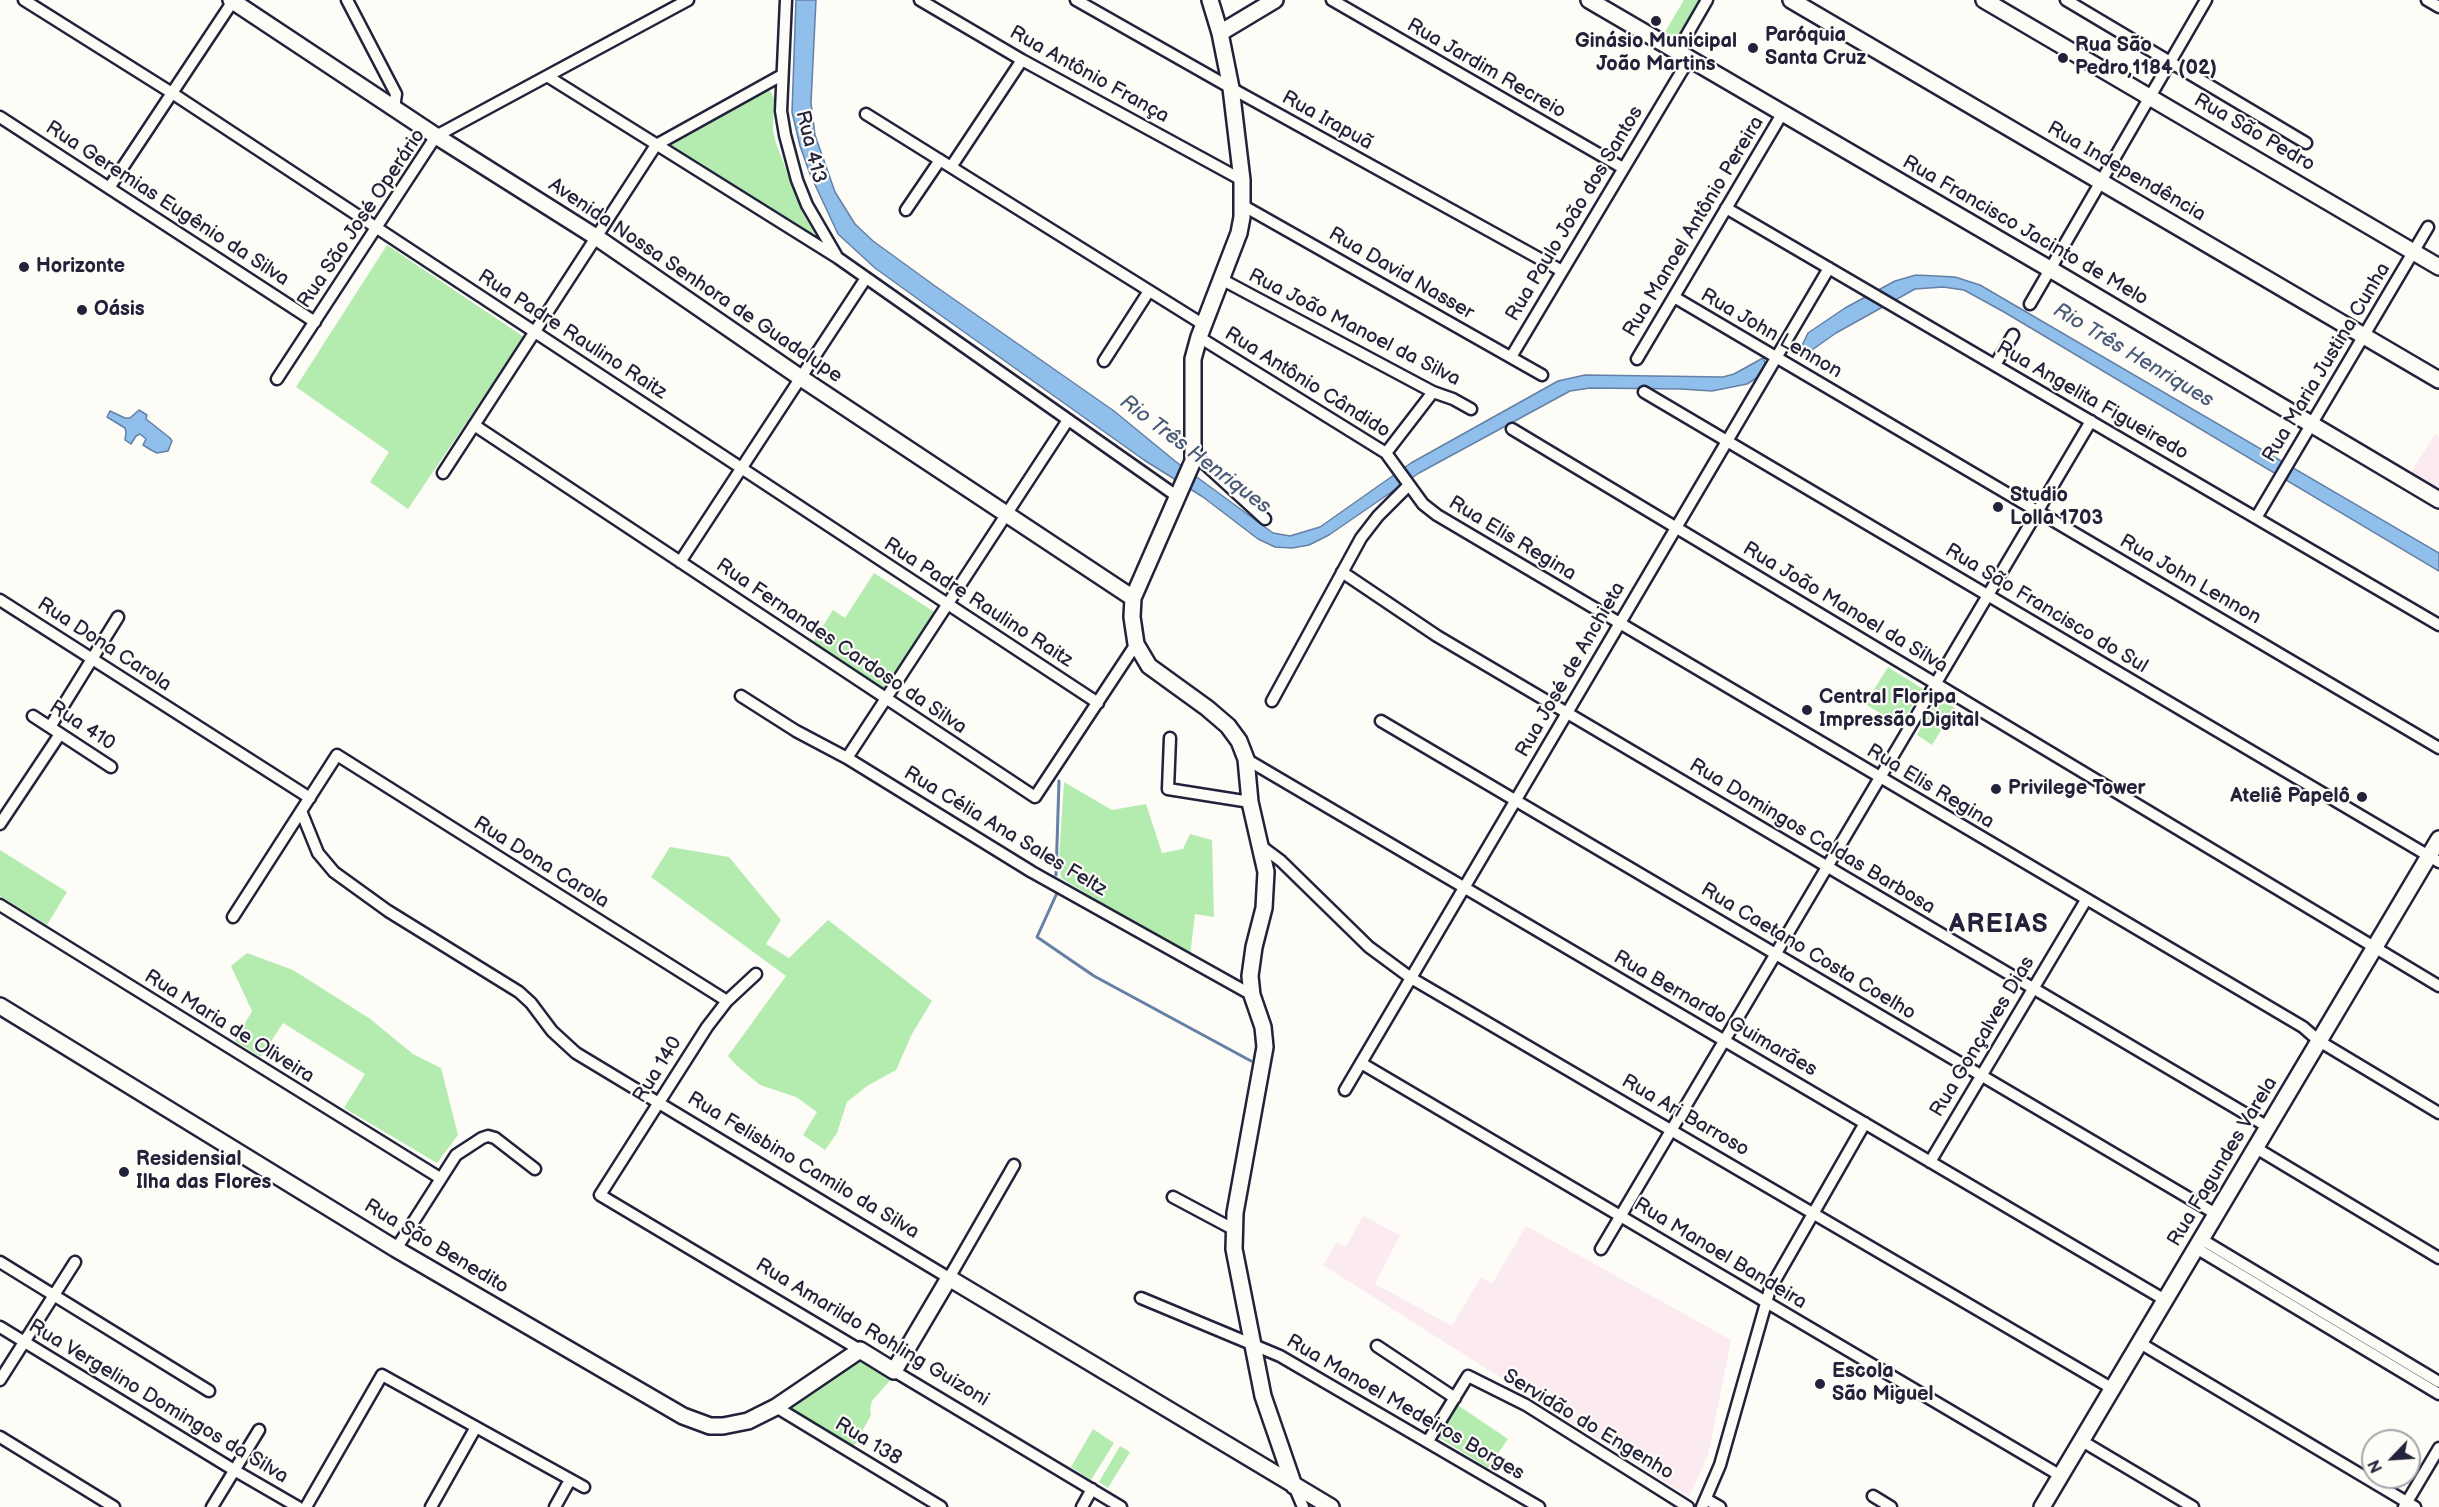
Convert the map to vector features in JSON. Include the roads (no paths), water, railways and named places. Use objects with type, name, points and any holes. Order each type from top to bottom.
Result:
[{"type":"street","name":"Rua Padre Raulino Raitz","points":[[24,0],[172,93],[1098,703]]},
{"type":"street","points":[[347,0],[396,94],[394,108]]},
{"type":"street","name":"Rua São José Operário","points":[[278,379],[436,136],[688,0]]},
{"type":"street","name":"Rua 413","points":[[786,0],[781,111],[790,159],[807,206],[838,258]]},
{"type":"street","name":"Rua Antônio França","points":[[920,0],[1022,60],[1242,180]]},
{"type":"street","name":"Rua Irapuã","points":[[1076,0],[1562,271]]},
{"type":"street","points":[[1210,0],[1220,33],[1231,88],[1242,180],[1239,233],[1201,331],[1192,368],[1193,461],[1133,598],[1132,617],[1137,644],[1149,666],[1228,726],[1239,741],[1246,759],[1250,802],[1266,864],[1265,899],[1251,965],[1252,995],[1263,1027],[1265,1047],[1233,1229],[1235,1263],[1269,1418],[1303,1507]]},
{"type":"street","points":[[1220,33],[1275,0]]},
{"type":"street","name":"Rua Jardim Recreio","points":[[1332,0],[1623,168]]},
{"type":"street","name":"Rua Francisco Jacinto de Melo","points":[[1589,0],[2050,269],[2439,500]]},
{"type":"street","name":"Rua Paulo João dos Santos","points":[[1511,357],[1623,168],[1683,55],[1707,0]]},
{"type":"street","name":"Rua Independência","points":[[1791,0],[2439,380]]},
{"type":"street","name":"Rua São Pedro","points":[[1984,0],[2439,267]]},
{"type":"street","points":[[2066,0],[2306,142]]},
{"type":"street","points":[[2030,304],[2206,0]]},
{"type":"street","points":[[2427,0],[2439,8]]},
{"type":"street","points":[[109,188],[232,1]]},
{"type":"street","name":"Avenida Nossa Senhora de Guadalupe","points":[[232,1],[436,136],[596,237],[801,378],[1133,598]]},
{"type":"street","points":[[951,167],[1022,60]]},
{"type":"street","points":[[443,473],[656,145],[782,75]]},
{"type":"street","points":[[547,76],[838,258],[1068,420],[1179,494]]},
{"type":"street","name":"Rua Antônio Cândido","points":[[866,114],[1149,291],[1201,331],[1390,457]]},
{"type":"street","name":"Rua Manoel Antônio Pereira","points":[[1637,359],[1782,114]]},
{"type":"street","name":"Rua Geremias Eugênio da Silva","points":[[0,117],[315,322]]},
{"type":"street","points":[[906,210],[940,160]]},
{"type":"street","name":"Rua David Nasser","points":[[1242,205],[1542,375]]},
{"type":"street","name":"Rua Angelita Figueiredo","points":[[1726,208],[2439,625]]},
{"type":"street","name":"Rua Maria Justina Cunha","points":[[2256,518],[2428,227]]},
{"type":"street","name":"Rua José de Anchieta","points":[[1345,1090],[1829,268]]},
{"type":"street","points":[[680,562],[866,278]]},
{"type":"street","name":"Rua João Manoel da Silva","points":[[1221,279],[1433,392],[1471,409]]},
{"type":"street","points":[[1104,361],[1149,291]]},
{"type":"street","name":"Rua John Lennon","points":[[1674,297],[2439,748]]},
{"type":"street","points":[[1995,365],[2013,335]]},
{"type":"street","points":[[1390,457],[1433,392]]},
{"type":"street","name":"Rua São Francisco do Sul","points":[[1644,392],[2434,859]]},
{"type":"street","points":[[847,758],[1068,420]]},
{"type":"street","points":[[1601,1249],[2091,421]]},
{"type":"street","name":"Rua Fernandes Cardoso da Silva","points":[[474,425],[1035,797],[1137,644]]},
{"type":"street","name":"Rua João Manoel da Silva","points":[[1512,429],[2439,986]]},
{"type":"street","name":"Rua Elis Regina","points":[[1390,457],[1423,504],[1437,515],[2303,1027],[2319,1041],[2439,1113]]},
{"type":"street","points":[[1193,461],[1265,519]]},
{"type":"street","points":[[1272,701],[1369,526],[1408,483]]},
{"type":"street","name":"Rua Domingos Caldas Barbosa","points":[[1342,572],[1437,636],[2268,1127]]},
{"type":"street","name":"Rua Dona Carola","points":[[0,600],[310,798],[337,755],[727,1001]]},
{"type":"street","points":[[50,727],[118,617]]},
{"type":"street","name":"Rua Célia Ana Sales Feltz","points":[[741,696],[796,731],[847,758],[1032,872],[1252,995]]},
{"type":"street","name":"Rua 410","points":[[33,716],[111,767]]},
{"type":"street","name":"Rua Caetano Costa Coelho","points":[[1382,721],[2216,1214]]},
{"type":"street","points":[[0,824],[60,734]]},
{"type":"street","points":[[1170,738],[1168,789],[1250,802]]},
{"type":"street","name":"Rua Bernardo Guimarães","points":[[1246,759],[2165,1300]]},
{"type":"street","points":[[233,917],[310,798]]},
{"type":"street","name":"Rua Felisbino Camilo da Silva","points":[[302,811],[318,853],[334,872],[388,911],[519,992],[531,1003],[552,1031],[576,1053],[1331,1507]]},
{"type":"street","name":"Rua Fagundes Varela","points":[[2042,1507],[2375,948],[2434,859],[2439,839]]},
{"type":"street","name":"Rua Ari Barroso","points":[[1261,846],[1281,861],[1369,947],[1411,978],[2113,1389]]},
{"type":"street","name":"Rua Gonçalves Dias","points":[[1930,1162],[2086,900]]},
{"type":"street","name":"Rua Maria de Oliveira","points":[[0,905],[440,1178]]},
{"type":"street","name":"Rua 140","points":[[600,1195],[703,1033],[727,1001],[756,974]]},
{"type":"street","name":"Rua São Benedito","points":[[0,1006],[396,1249],[683,1416],[710,1426],[748,1421],[776,1407],[860,1350]]},
{"type":"street","name":"Rua Manoel Bandeira","points":[[1361,1063],[2061,1476]]},
{"type":"street","points":[[1720,1507],[1704,1503],[1722,1459],[1765,1301],[1864,1123]]},
{"type":"street","points":[[396,1249],[440,1178],[461,1150],[488,1136],[495,1138],[535,1170]]},
{"type":"street","points":[[2256,1148],[2439,1258]]},
{"type":"street","points":[[894,1371],[1014,1165]]},
{"type":"street","name":"Rua Amarildo Rohling Guizoni","points":[[600,1195],[1121,1507]]},
{"type":"street","points":[[1173,1197],[1233,1229]]},
{"type":"street","points":[[2199,1244],[2380,1353],[2439,1394]]},
{"type":"street","points":[[0,1262],[209,1391]]},
{"type":"street","points":[[0,1380],[75,1262]]},
{"type":"street","name":"Rua Manoel Medeiros Borges","points":[[1141,1298],[1280,1356],[1428,1440],[1539,1507]]},
{"type":"street","name":"Rua Vergelino Domingos da Silva","points":[[0,1327],[298,1507]]},
{"type":"street","points":[[2140,1343],[2409,1505],[2439,1448]]},
{"type":"street","points":[[1377,1346],[1455,1398],[1428,1440]]},
{"type":"street","points":[[2380,1353],[2439,1382]]},
{"type":"street","points":[[306,1507],[382,1375],[584,1487]]},
{"type":"street","name":"Servidão do Engenho","points":[[1455,1398],[1468,1376],[1526,1405],[1688,1507]]},
{"type":"street","name":"Rua 138","points":[[776,1407],[941,1507]]},
{"type":"street","points":[[431,1507],[476,1427]]},
{"type":"street","points":[[212,1507],[259,1430]]},
{"type":"street","points":[[0,1437],[114,1507]]},
{"type":"street","points":[[2082,1441],[2193,1507]]},
{"type":"street","points":[[555,1507],[570,1480]]},
{"type":"street","points":[[1082,1507],[1092,1489]]},
{"type":"street","points":[[1873,1496],[1891,1507]]},
{"type":"water","points":[[796,0],[816,0],[811,103],[815,135],[835,192],[855,224],[873,241],[935,286],[1114,411],[1175,461],[1273,533],[1290,536],[1320,527],[1411,463],[1558,381],[1585,375],[1723,377],[1734,374],[1763,358],[1767,367],[1763,374],[1747,384],[1712,391],[1590,388],[1570,391],[1419,473],[1329,535],[1309,545],[1292,548],[1275,547],[1258,539],[1203,497],[1144,460],[929,307],[875,268],[838,234],[810,174],[792,112]]},
{"type":"water","points":[[1916,275],[1955,277],[1980,285],[2439,553],[2439,571],[1964,290],[1943,287],[1915,289],[1836,333],[1805,355],[1801,357],[1798,354],[1808,333],[1845,308],[1895,281]]},
{"type":"water","points":[[139,410],[147,415],[146,419],[170,438],[172,441],[168,451],[157,453],[151,450],[143,445],[146,439],[140,434],[131,444],[125,440],[125,428],[107,417],[110,411],[130,418]]},
{"type":"waterway","points":[[1056,875],[1059,781]]},
{"type":"waterway","points":[[1057,893],[1037,937],[1094,976],[1251,1061]]},
{"type":"place","name":"Ginásio Municipal João Martins","points":[[1656,21]]},
{"type":"place","name":"Paróquia Santa Cruz","points":[[1753,48]]},
{"type":"place","name":"Rua São Pedro,1184 (02)","points":[[2063,58]]},
{"type":"place","name":"Horizonte","points":[[24,267]]},
{"type":"place","name":"Oásis","points":[[82,310]]},
{"type":"place","name":"Studio Lolla 1703","points":[[1998,507]]},
{"type":"place","name":"Central Floripa Impressão Digital","points":[[1807,710]]},
{"type":"place","name":"Privilege Tower","points":[[1996,789]]},
{"type":"place","name":"Ateliê Papelô","points":[[2362,797]]},
{"type":"place","name":"Residensial Ilha das Flores","points":[[124,1172]]},
{"type":"place","name":"Escola São Miguel","points":[[1820,1384]]},
{"type":"district","name":"AREIAS","points":[[1999,925]]},
{"type":"water label","name":"Rio Três Henriques","points":[[2133,356]]},
{"type":"water label","name":"Rio Três Henriques","points":[[1195,455]]}]
